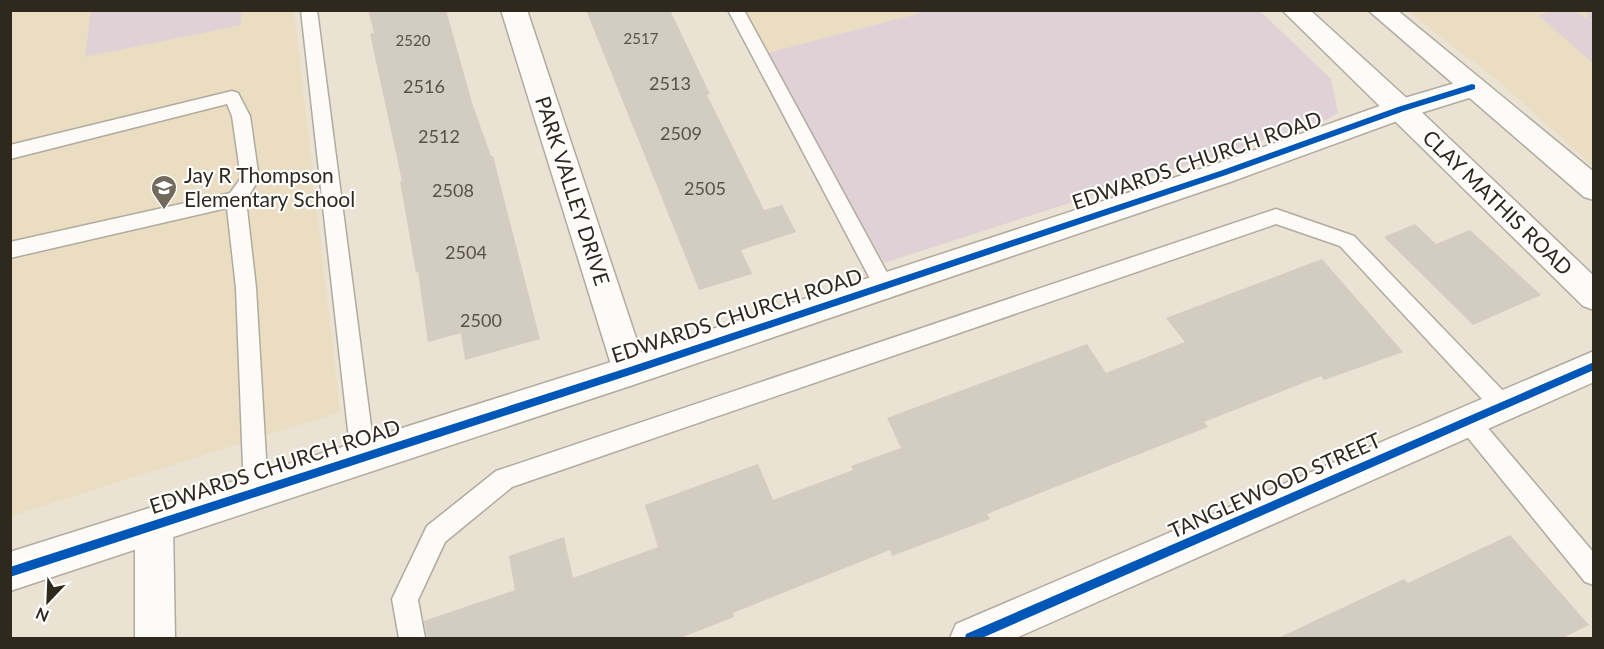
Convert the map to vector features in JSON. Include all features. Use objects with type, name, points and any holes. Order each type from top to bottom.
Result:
[{"type":"street","name":"PARK VALLEY DRIVE","points":[[514,10],[630,371]]},
{"type":"street","name":"CLAY MATHIS ROAD","points":[[1294,10],[1401,109],[1593,297]]},
{"type":"street","points":[[1380,10],[1593,189]]},
{"type":"street","name":"EDWARDS CHURCH ROAD","points":[[10,572],[630,371],[1224,173],[1401,109],[1472,87]]},
{"type":"street","name":"TANGLEWOOD STREET","points":[[970,639],[1593,366]]},
{"type":"street","points":[[154,525],[155,639]]},
{"type":"lane","points":[[309,10],[363,457]]},
{"type":"lane","points":[[736,10],[884,286]]},
{"type":"lane","points":[[10,152],[232,97],[241,116],[250,179],[236,199],[246,288],[256,492]]},
{"type":"lane","points":[[10,250],[236,199]]},
{"type":"lane","points":[[412,639],[405,599],[436,534],[504,480],[1276,216],[1347,241],[1503,406]]},
{"type":"lane","points":[[1468,421],[1593,573]]},
{"type":"shaded area","points":[[1558,10],[1576,11],[1588,20],[1587,11],[1593,11],[1593,63],[1538,15]]},
{"type":"shaded area","name":"Jay R Thompson Elementary School","points":[[11,11],[294,11],[340,412],[11,516]]},
{"type":"shaded area","points":[[91,11],[241,11],[241,25],[85,57]]},
{"type":"shaded area","points":[[743,11],[928,11],[767,53]]},
{"type":"shaded area","points":[[928,11],[1260,11],[1331,79],[1338,113],[1326,120],[884,263],[767,53]]},
{"type":"shaded area","points":[[1407,11],[1593,11],[1593,166],[1496,79]]},
{"type":"building","points":[[368,10],[446,10],[473,106],[491,156],[493,156],[540,339],[465,360],[461,333],[428,342],[418,272],[416,273],[400,181],[402,181],[370,34],[374,33]]},
{"type":"building","points":[[586,10],[670,10],[710,94],[707,95],[764,210],[782,205],[796,232],[741,250],[752,274],[699,290]]},
{"type":"building","points":[[1415,224],[1436,244],[1470,230],[1541,295],[1473,325],[1384,237]]},
{"type":"building","points":[[1322,259],[1403,352],[1324,380],[1321,376],[1204,422],[1208,427],[987,514],[990,519],[892,556],[890,550],[733,613],[734,617],[678,639],[427,639],[424,621],[515,590],[509,556],[564,537],[573,578],[658,547],[645,505],[758,464],[773,500],[853,470],[851,466],[901,448],[887,418],[1087,344],[1106,373],[1185,342],[1166,318]]},
{"type":"building","points":[[1510,535],[1589,625],[1561,639],[1276,639],[1404,579],[1408,583]]},
{"type":"cycle path","points":[[10,572],[630,371],[1223,173],[1401,109],[1472,87]]},
{"type":"cycle path","points":[[970,638],[1594,366]]},
{"type":"place","name":"Jay R Thompson Elementary School","points":[[164,211]]}]
